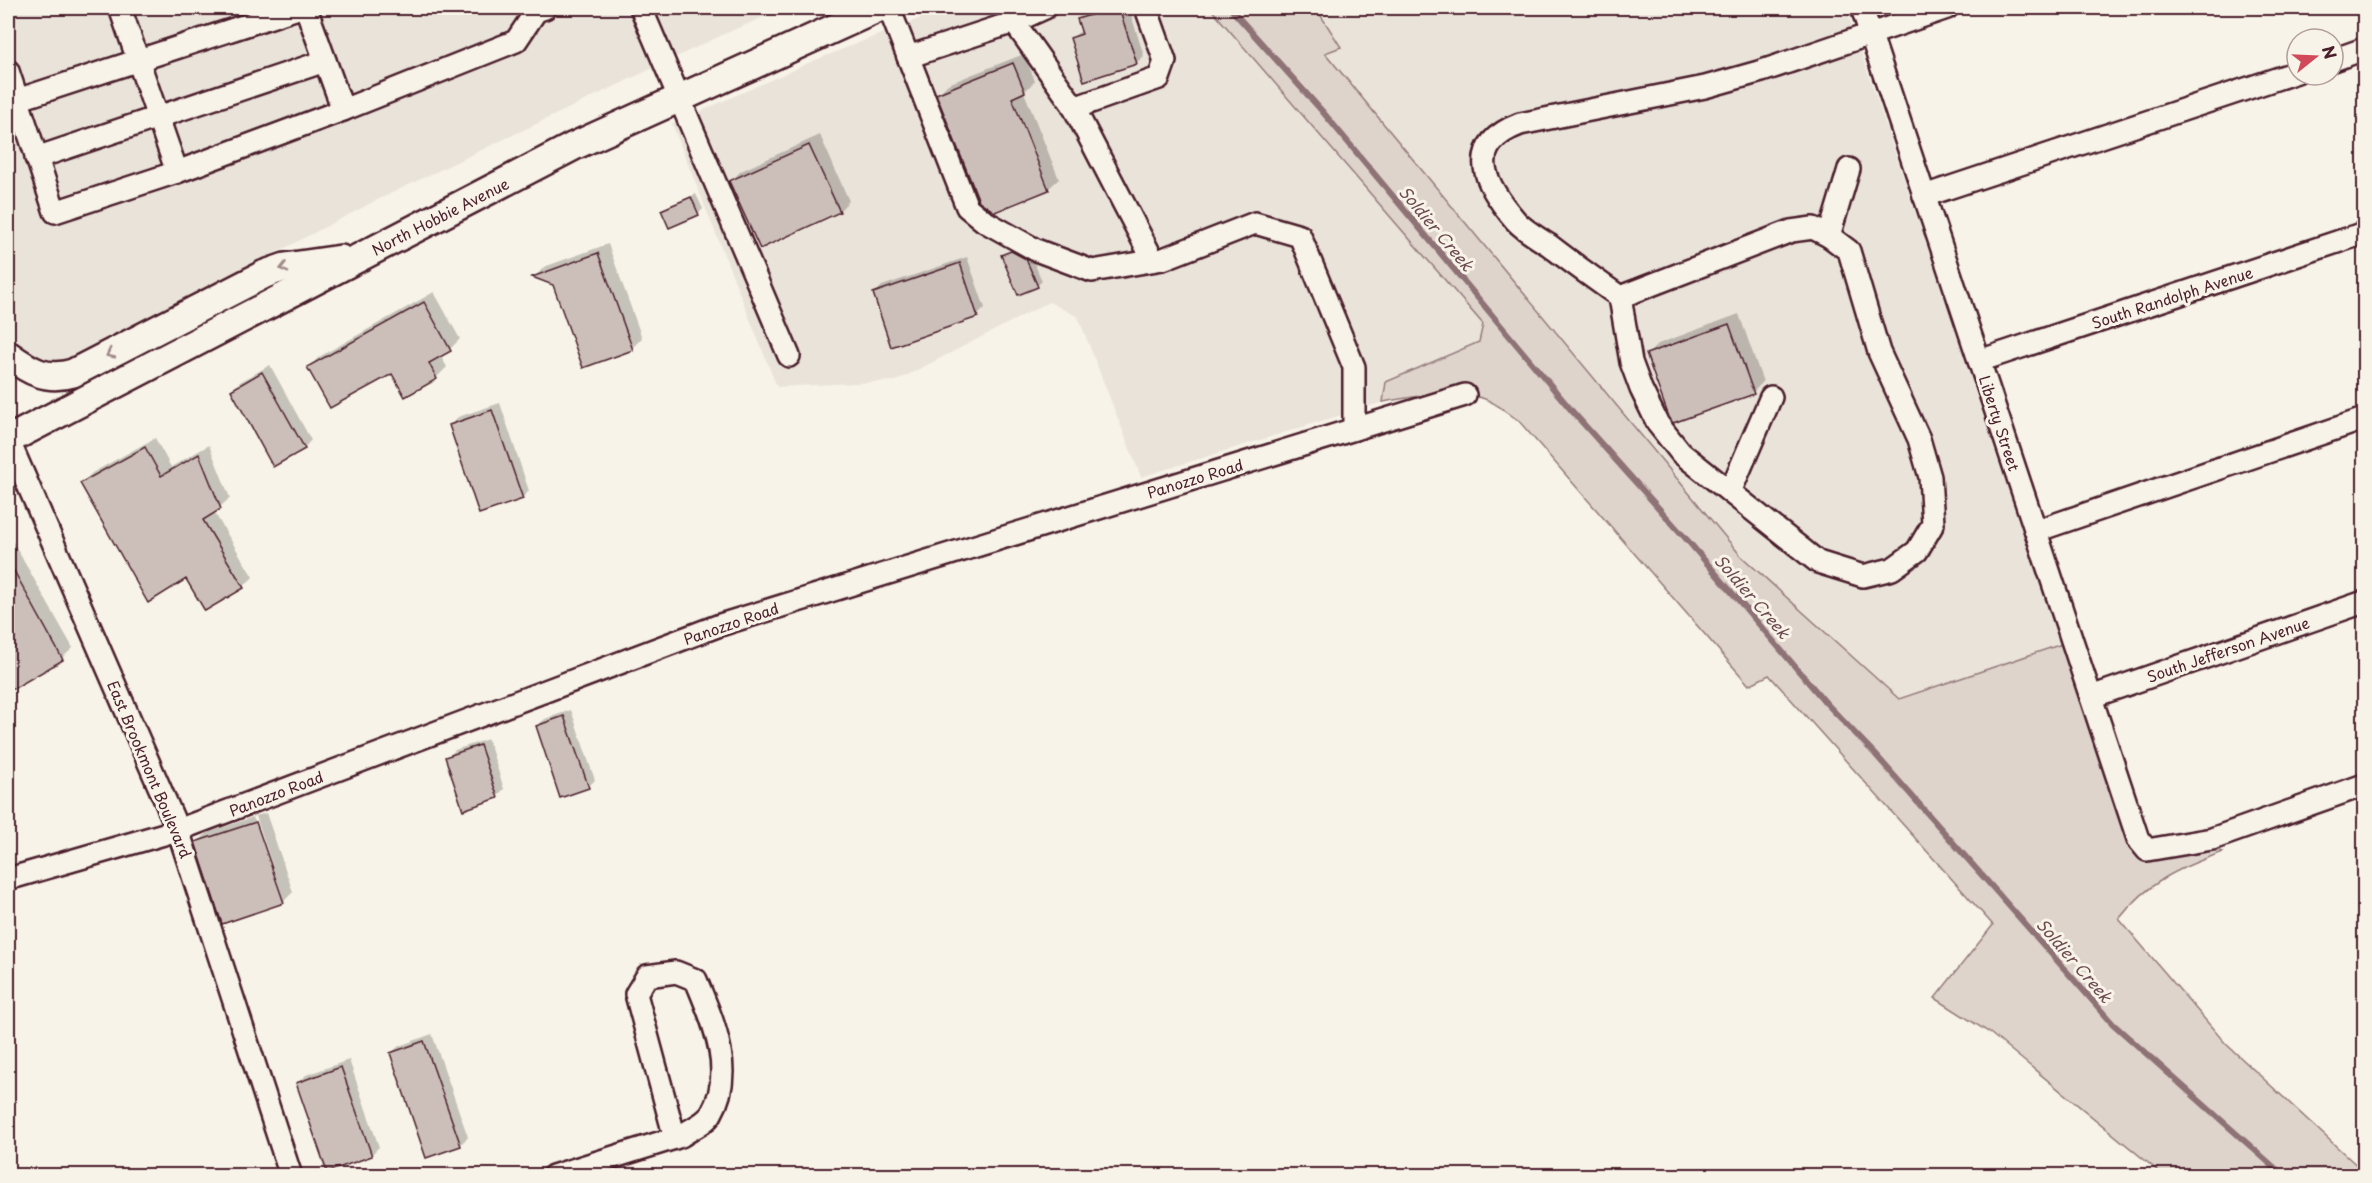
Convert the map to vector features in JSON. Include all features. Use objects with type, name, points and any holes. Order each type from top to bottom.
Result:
[{"type":"main road","name":"North Hobbie Avenue","points":[[8,438],[574,146],[879,8]]},
{"type":"main road","points":[[8,355],[38,373],[57,378],[73,373],[265,273],[285,267],[363,256]]},
{"type":"street","points":[[120,8],[177,172]]},
{"type":"street","points":[[17,100],[298,8]]},
{"type":"street","points":[[306,8],[343,110]]},
{"type":"street","points":[[8,72],[55,212],[177,172],[343,110],[516,41],[536,11],[545,8]]},
{"type":"street","points":[[641,8],[789,356]]},
{"type":"street","points":[[889,8],[967,207],[984,221],[1036,250],[1092,271],[1153,260],[1255,224],[1300,236],[1354,367],[1354,429]]},
{"type":"street","points":[[908,57],[1011,15],[1045,8]]},
{"type":"street","points":[[1074,108],[1159,78],[1165,61],[1146,8]]},
{"type":"street","name":"Liberty Street","points":[[1862,8],[2138,839],[2147,850],[2212,839],[2364,785]]},
{"type":"street","points":[[1620,297],[1791,231],[1813,228],[1829,236],[1849,251],[1879,352],[1919,439],[1930,477],[1933,524],[1917,551],[1892,569],[1863,576],[1818,562],[1681,453],[1658,424],[1631,362],[1620,297],[1517,222],[1489,185],[1484,165],[1488,146],[1502,131],[1520,124],[1705,87],[1762,71],[1947,8]]},
{"type":"street","points":[[1011,15],[1074,108],[1153,260]]},
{"type":"street","points":[[2345,56],[2364,49]]},
{"type":"street","points":[[36,158],[325,61]]},
{"type":"street","points":[[1924,196],[2285,76]]},
{"type":"street","points":[[1829,236],[1849,169]]},
{"type":"street","name":"South Randolph Avenue","points":[[1979,361],[2364,233]]},
{"type":"street","name":"Panozzo Road","points":[[8,879],[178,830],[720,625],[1465,395]]},
{"type":"street","points":[[1730,492],[1771,398]]},
{"type":"street","points":[[2036,531],[2364,419]]},
{"type":"street","name":"East Brookmont Boulevard","points":[[8,438],[178,830],[291,1176]]},
{"type":"street","name":"South Jefferson Avenue","points":[[2091,697],[2364,602]]},
{"type":"street","points":[[553,1176],[675,1138],[710,1116],[723,1078],[714,1023],[696,980],[676,972],[647,976],[636,994],[675,1138]]},
{"type":"shaded area","points":[[8,8],[785,8],[722,35],[373,202],[74,358],[53,363],[36,358],[20,349],[8,337]]},
{"type":"shaded area","points":[[946,8],[1210,8],[1483,324],[1479,342],[1386,382],[1383,402],[1141,477],[1078,317],[1049,302],[896,381],[777,387],[672,124],[813,61]]},
{"type":"shaded area","points":[[1210,8],[1316,8],[1341,47],[1325,53],[1741,556],[1899,699],[2062,644],[2133,852],[2143,858],[2154,859],[2201,849],[2223,852],[2179,870],[2153,885],[2119,919],[2226,1044],[2364,1172],[2364,1175],[2163,1175],[1990,1033],[1935,998],[1993,925],[1769,675],[1749,685],[1518,420],[1492,402],[1470,395],[1432,394],[1383,402],[1386,382],[1479,342],[1483,324]]},
{"type":"shaded area","points":[[1316,8],[1846,8],[2062,644],[1899,699],[1741,556],[1325,53],[1341,47]]},
{"type":"building","points":[[1119,8],[1137,64],[1084,81],[1070,38],[1082,34],[1077,19]]},
{"type":"building","points":[[1013,63],[1025,92],[1012,98],[1049,190],[995,212],[979,201],[936,94]]},
{"type":"building","points":[[809,145],[840,212],[760,249],[729,181]]},
{"type":"building","points":[[691,197],[699,215],[669,228],[661,210]]},
{"type":"building","points":[[1011,251],[1026,259],[1038,287],[1018,295],[1001,255]]},
{"type":"building","points":[[598,253],[633,350],[583,368],[553,285],[532,277]]},
{"type":"building","points":[[960,263],[978,317],[891,347],[873,293]]},
{"type":"building","points":[[424,302],[451,351],[429,363],[437,379],[405,397],[392,374],[330,408],[307,367]]},
{"type":"building","points":[[1729,324],[1754,394],[1673,423],[1646,354]]},
{"type":"building","points":[[262,372],[305,449],[273,467],[231,390]]},
{"type":"building","points":[[492,410],[523,499],[479,514],[449,425]]},
{"type":"building","points":[[145,447],[161,476],[199,454],[221,509],[203,520],[244,588],[205,611],[186,579],[148,603],[80,483]]},
{"type":"building","points":[[8,560],[63,660],[8,692]]},
{"type":"building","points":[[564,716],[589,788],[560,798],[536,726]]},
{"type":"building","points":[[480,745],[498,798],[463,810],[445,757]]},
{"type":"building","points":[[256,822],[284,903],[222,924],[195,842]]},
{"type":"building","points":[[424,1041],[461,1146],[426,1158],[390,1053]]},
{"type":"building","points":[[341,1067],[372,1156],[327,1172],[296,1083]]},
{"type":"waterway","name":"Soldier Creek","points":[[1230,8],[1322,111],[1572,411],[1688,541],[1826,703],[1875,754],[2113,1024],[2284,1176]]}]
